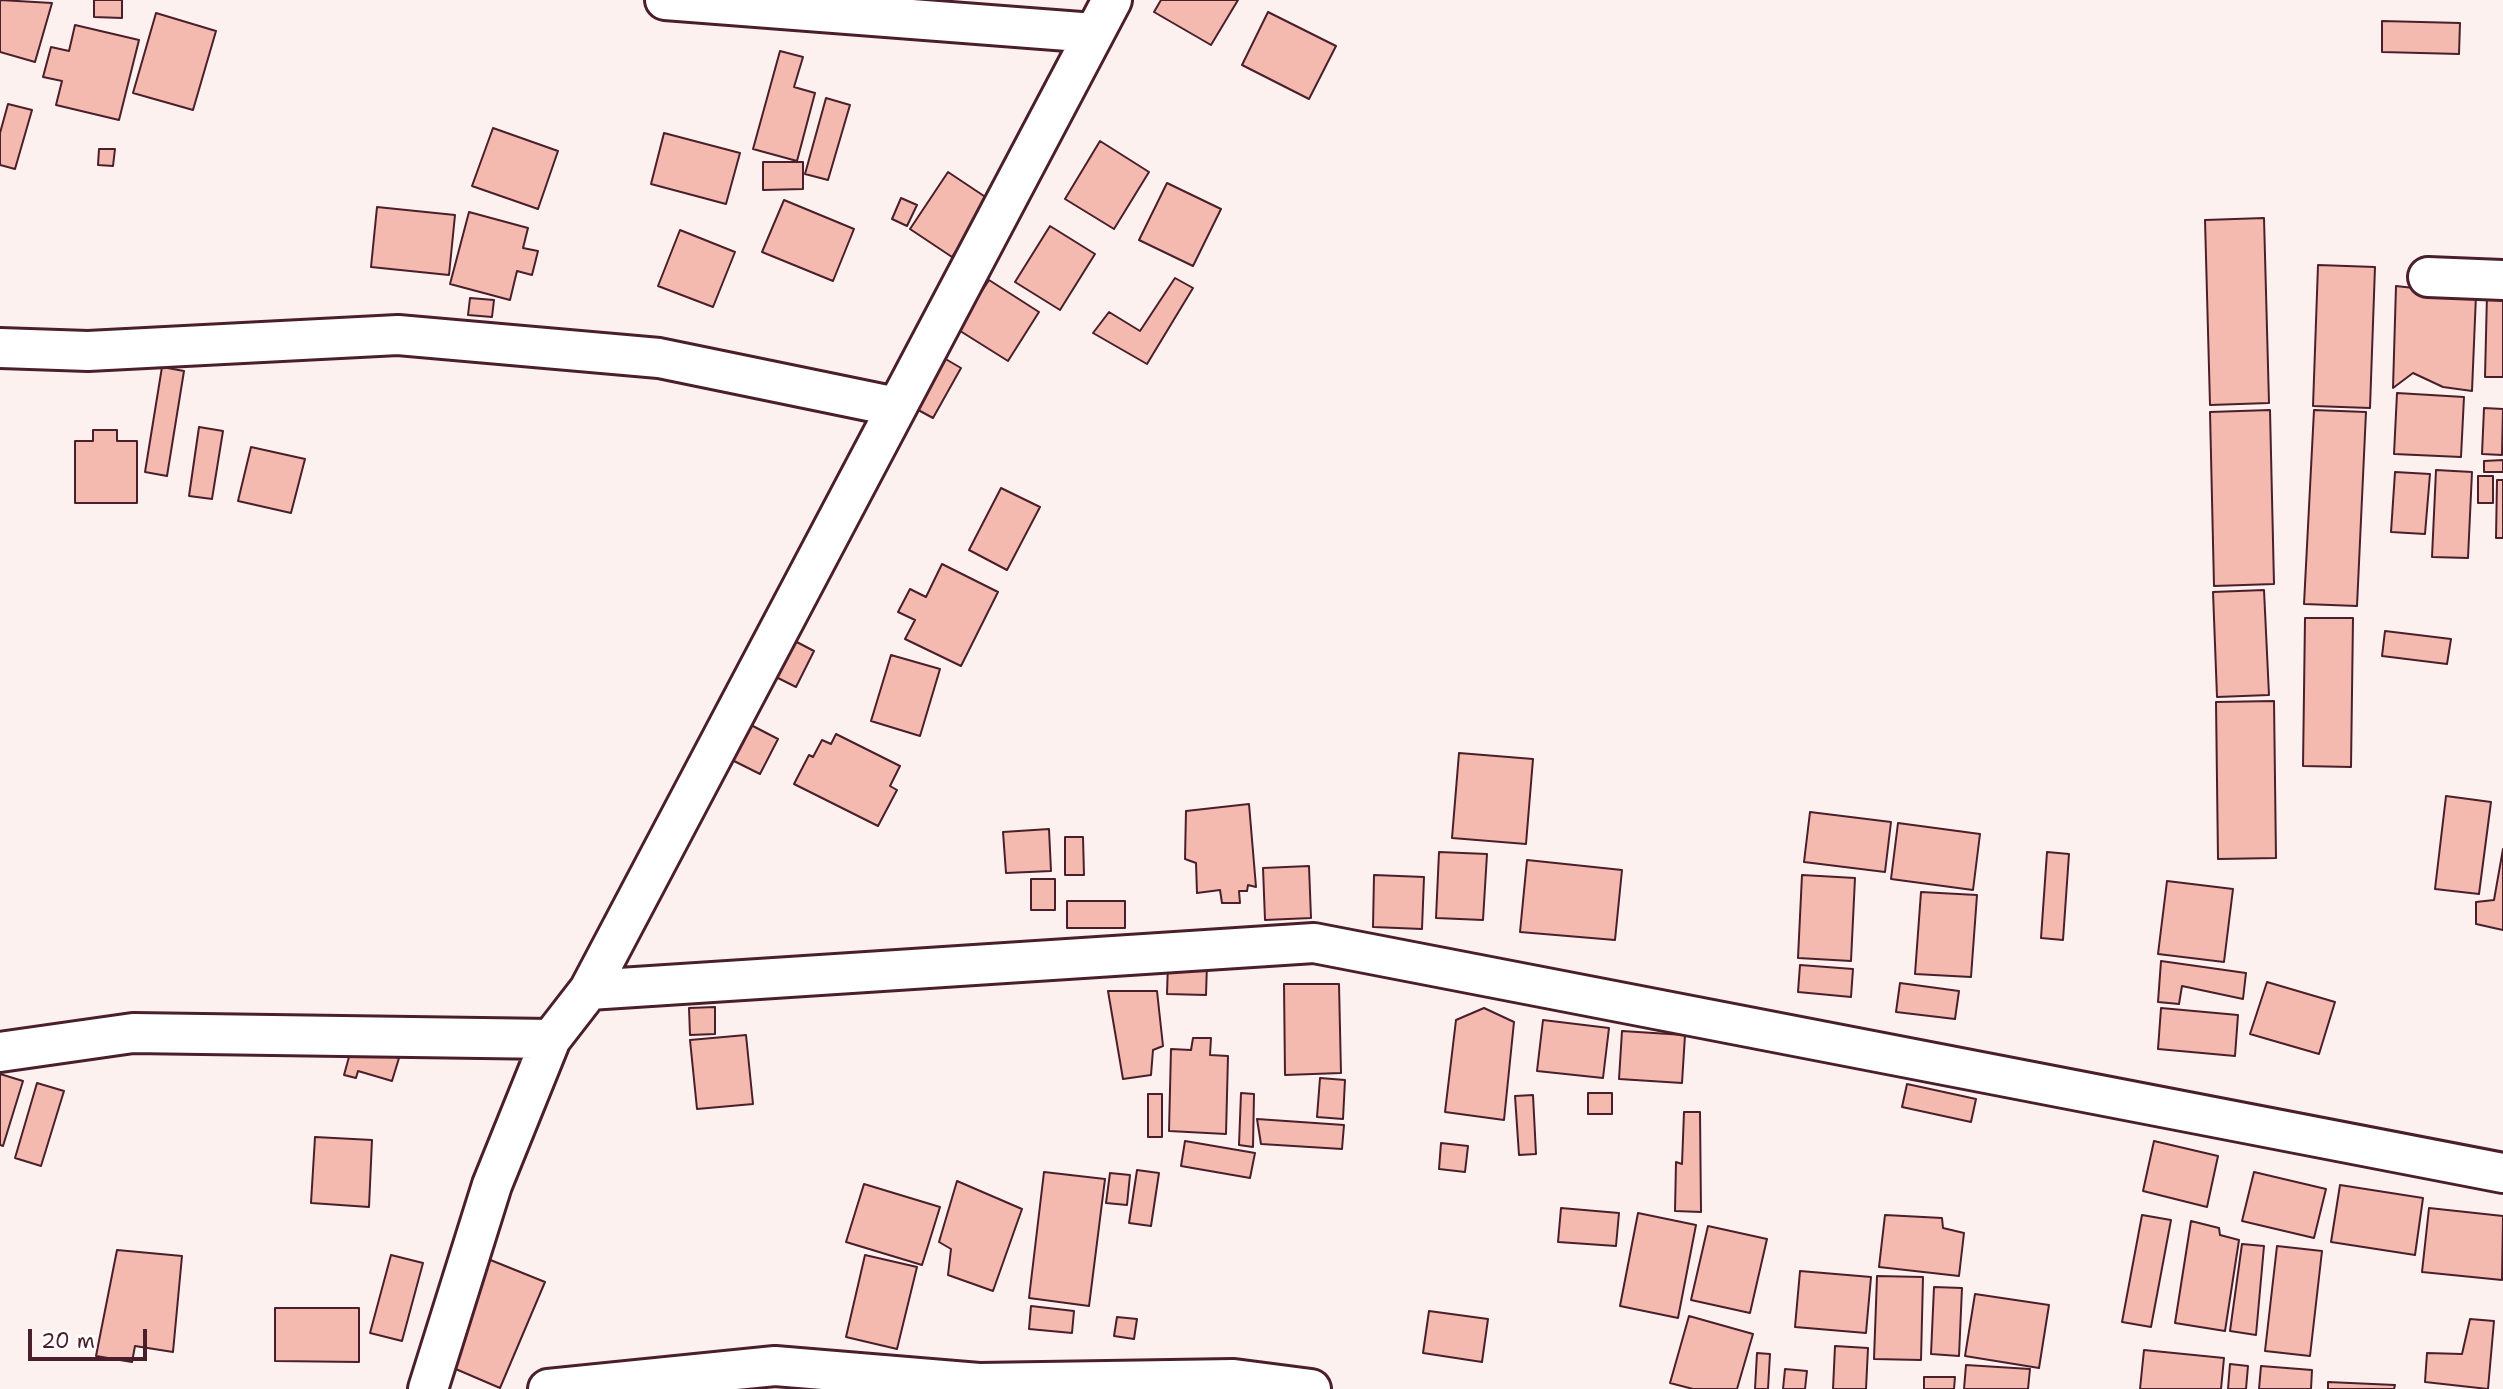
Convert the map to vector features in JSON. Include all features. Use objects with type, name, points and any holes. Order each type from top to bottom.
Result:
[{"type":"street","points":[[665,0],[1094,33]]},
{"type":"street","points":[[428,1389],[492,1185],[551,1039],[589,990],[1112,0]]},
{"type":"street","points":[[2428,276],[2503,280]]},
{"type":"street","points":[[0,348],[88,351],[398,335],[659,358],[897,407]]},
{"type":"street","points":[[589,990],[1314,943],[2503,1173]]},
{"type":"street","points":[[0,1052],[134,1033],[551,1039]]},
{"type":"street","points":[[548,1389],[775,1366],[979,1383],[1234,1379],[1311,1389]]},
{"type":"building","points":[[0,0],[52,3],[35,62],[0,52]]},
{"type":"building","points":[[94,0],[122,0],[122,18],[94,17]]},
{"type":"building","points":[[1161,0],[1238,0],[1211,45],[1154,12]]},
{"type":"building","points":[[1268,12],[1336,46],[1309,99],[1242,65]]},
{"type":"building","points":[[156,13],[216,31],[193,110],[133,93]]},
{"type":"building","points":[[2382,21],[2460,23],[2459,54],[2382,52]]},
{"type":"building","points":[[75,25],[139,40],[119,120],[56,105],[62,81],[43,77],[51,47],[69,51]]},
{"type":"building","points":[[780,51],[803,57],[794,87],[815,93],[797,161],[753,149]]},
{"type":"building","points":[[826,98],[850,105],[828,180],[805,174]]},
{"type":"building","points":[[8,104],[32,110],[15,169],[0,165],[0,133]]},
{"type":"building","points":[[493,128],[558,151],[538,209],[472,186]]},
{"type":"building","points":[[664,133],[740,153],[726,204],[651,184]]},
{"type":"building","points":[[1100,141],[1149,172],[1114,229],[1065,199]]},
{"type":"building","points":[[99,149],[115,149],[113,166],[98,165]]},
{"type":"building","points":[[763,162],[803,162],[803,189],[763,190]]},
{"type":"building","points":[[948,172],[990,200],[952,257],[910,229]]},
{"type":"building","points":[[1167,183],[1221,209],[1193,266],[1139,240]]},
{"type":"building","points":[[901,198],[917,205],[907,226],[892,219]]},
{"type":"building","points":[[784,200],[854,229],[833,281],[762,252]]},
{"type":"building","points":[[377,207],[455,215],[449,275],[371,267]]},
{"type":"building","points":[[469,212],[528,228],[523,248],[538,251],[532,275],[517,271],[510,300],[450,284]]},
{"type":"building","points":[[2264,218],[2269,403],[2210,405],[2205,220]]},
{"type":"building","points":[[1050,226],[1095,254],[1060,310],[1015,282]]},
{"type":"building","points":[[680,230],[735,252],[713,307],[658,286]]},
{"type":"building","points":[[2318,265],[2375,267],[2370,408],[2313,406]]},
{"type":"building","points":[[1175,278],[1193,288],[1147,364],[1093,333],[1109,312],[1140,331]]},
{"type":"building","points":[[989,280],[1039,312],[1008,361],[957,329]]},
{"type":"building","points":[[2396,286],[2476,295],[2472,391],[2443,387],[2413,373],[2393,388]]},
{"type":"building","points":[[2487,294],[2503,295],[2503,377],[2485,377]]},
{"type":"building","points":[[470,298],[494,300],[492,317],[468,315]]},
{"type":"building","points":[[937,354],[961,368],[933,418],[909,405]]},
{"type":"building","points":[[162,367],[184,371],[167,476],[145,472]]},
{"type":"building","points":[[2397,393],[2464,397],[2461,457],[2394,454]]},
{"type":"building","points":[[2484,408],[2503,409],[2502,455],[2482,454]]},
{"type":"building","points":[[2270,410],[2274,584],[2214,586],[2210,412]]},
{"type":"building","points":[[2314,410],[2366,412],[2357,606],[2304,604]]},
{"type":"building","points":[[199,427],[223,431],[212,499],[189,496]]},
{"type":"building","points":[[93,430],[117,430],[117,441],[137,441],[137,503],[75,503],[75,441],[93,441]]},
{"type":"building","points":[[251,447],[305,459],[291,513],[238,501]]},
{"type":"building","points":[[2503,460],[2503,472],[2484,472],[2484,461]]},
{"type":"building","points":[[2436,470],[2472,472],[2468,558],[2432,557]]},
{"type":"building","points":[[2395,472],[2430,474],[2425,534],[2391,532]]},
{"type":"building","points":[[2478,476],[2493,476],[2493,503],[2478,503]]},
{"type":"building","points":[[2497,480],[2503,480],[2503,538],[2496,538]]},
{"type":"building","points":[[1001,488],[1040,507],[1007,570],[969,550]]},
{"type":"building","points":[[942,564],[998,592],[961,666],[905,639],[915,620],[898,612],[910,589],[926,597]]},
{"type":"building","points":[[2264,590],[2269,695],[2217,697],[2213,592]]},
{"type":"building","points":[[2305,618],[2353,618],[2351,767],[2303,766]]},
{"type":"building","points":[[2385,631],[2451,639],[2447,664],[2382,656]]},
{"type":"building","points":[[791,639],[814,651],[796,687],[772,675]]},
{"type":"building","points":[[891,655],[940,669],[920,736],[871,721]]},
{"type":"building","points":[[2274,701],[2276,858],[2218,859],[2216,702]]},
{"type":"building","points":[[749,724],[778,739],[760,774],[730,759]]},
{"type":"building","points":[[836,734],[900,766],[890,786],[897,790],[878,826],[794,784],[809,755],[813,757],[822,740],[831,744]]},
{"type":"building","points":[[1459,753],[1533,759],[1526,844],[1452,838]]},
{"type":"building","points":[[2446,796],[2491,802],[2479,894],[2435,889]]},
{"type":"building","points":[[1249,804],[1256,887],[1248,885],[1247,891],[1239,891],[1240,903],[1222,903],[1220,890],[1197,893],[1196,863],[1185,859],[1186,811]]},
{"type":"building","points":[[1810,812],[1891,822],[1885,872],[1804,862]]},
{"type":"building","points":[[1898,823],[1980,834],[1973,890],[1891,879]]},
{"type":"building","points":[[1049,829],[1051,871],[1006,873],[1003,832]]},
{"type":"building","points":[[1065,837],[1083,837],[1084,875],[1065,875]]},
{"type":"building","points":[[2503,849],[2503,930],[2476,924],[2476,902],[2494,900]]},
{"type":"building","points":[[1439,852],[1487,854],[1483,920],[1436,918]]},
{"type":"building","points":[[2047,852],[2069,854],[2063,940],[2041,938]]},
{"type":"building","points":[[1527,860],[1622,870],[1615,940],[1520,932]]},
{"type":"building","points":[[1309,866],[1311,918],[1265,920],[1263,868]]},
{"type":"building","points":[[1374,875],[1424,877],[1422,929],[1373,927]]},
{"type":"building","points":[[1802,875],[1855,878],[1851,961],[1798,958]]},
{"type":"building","points":[[1031,879],[1055,879],[1055,910],[1031,910]]},
{"type":"building","points":[[2167,881],[2233,889],[2224,962],[2158,954]]},
{"type":"building","points":[[1921,892],[1977,895],[1971,977],[1915,974]]},
{"type":"building","points":[[1067,901],[1125,901],[1125,928],[1067,928]]},
{"type":"building","points":[[2161,961],[2246,973],[2243,999],[2182,986],[2179,1004],[2158,1002]]},
{"type":"building","points":[[1168,963],[1207,964],[1206,995],[1167,994]]},
{"type":"building","points":[[1800,965],[1853,969],[1851,997],[1798,992]]},
{"type":"building","points":[[2267,982],[2335,1002],[2319,1054],[2250,1034]]},
{"type":"building","points":[[1900,983],[1959,991],[1955,1019],[1896,1012]]},
{"type":"building","points":[[1284,984],[1339,984],[1341,1073],[1285,1075]]},
{"type":"building","points":[[1108,991],[1157,991],[1163,1046],[1153,1050],[1151,1075],[1123,1079]]},
{"type":"building","points":[[715,1007],[715,1034],[690,1035],[689,1008]]},
{"type":"building","points":[[1484,1008],[1514,1022],[1504,1120],[1445,1112],[1456,1020]]},
{"type":"building","points":[[2161,1008],[2238,1015],[2235,1056],[2158,1049]]},
{"type":"building","points":[[1543,1020],[1609,1028],[1603,1078],[1537,1071]]},
{"type":"building","points":[[1622,1031],[1685,1035],[1682,1083],[1619,1079]]},
{"type":"building","points":[[746,1035],[753,1104],[697,1109],[690,1040]]},
{"type":"building","points":[[1193,1038],[1211,1038],[1210,1055],[1228,1056],[1226,1134],[1169,1131],[1171,1049],[1191,1050]]},
{"type":"building","points":[[352,1046],[399,1058],[392,1081],[358,1071],[356,1078],[344,1075]]},
{"type":"building","points":[[0,1074],[23,1081],[3,1146],[0,1145]]},
{"type":"building","points":[[1320,1078],[1345,1080],[1343,1119],[1317,1117]]},
{"type":"building","points":[[37,1083],[64,1091],[41,1166],[15,1158]]},
{"type":"building","points":[[1907,1084],[1976,1099],[1971,1122],[1902,1107]]},
{"type":"building","points":[[1241,1093],[1254,1094],[1253,1147],[1239,1145]]},
{"type":"building","points":[[1588,1093],[1612,1093],[1612,1114],[1588,1114]]},
{"type":"building","points":[[1148,1094],[1162,1094],[1162,1137],[1148,1137]]},
{"type":"building","points":[[1533,1095],[1536,1154],[1519,1155],[1515,1096]]},
{"type":"building","points":[[1684,1112],[1700,1112],[1701,1212],[1675,1211],[1676,1162],[1682,1164]]},
{"type":"building","points":[[1257,1119],[1344,1125],[1342,1149],[1261,1144]]},
{"type":"building","points":[[315,1137],[372,1140],[369,1207],[311,1203]]},
{"type":"building","points":[[1185,1141],[1255,1153],[1250,1178],[1181,1166]]},
{"type":"building","points":[[2154,1141],[2218,1156],[2207,1207],[2143,1191]]},
{"type":"building","points":[[1441,1143],[1468,1146],[1465,1172],[1439,1169]]},
{"type":"building","points":[[1137,1170],[1159,1173],[1151,1226],[1129,1223]]},
{"type":"building","points":[[1044,1172],[1105,1179],[1089,1306],[1029,1298]]},
{"type":"building","points":[[2254,1172],[2326,1189],[2314,1238],[2242,1221]]},
{"type":"building","points":[[1110,1173],[1130,1175],[1127,1205],[1106,1203]]},
{"type":"building","points":[[957,1181],[1022,1209],[993,1291],[948,1275],[951,1249],[939,1242]]},
{"type":"building","points":[[864,1184],[940,1207],[922,1265],[846,1242]]},
{"type":"building","points":[[2340,1185],[2423,1198],[2415,1255],[2331,1242]]},
{"type":"building","points":[[1561,1208],[1619,1213],[1616,1246],[1558,1242]]},
{"type":"building","points":[[2429,1208],[2503,1216],[2502,1280],[2422,1272]]},
{"type":"building","points":[[1638,1213],[1696,1225],[1678,1318],[1620,1306]]},
{"type":"building","points":[[1885,1215],[1942,1218],[1943,1228],[1964,1233],[1959,1276],[1879,1267]]},
{"type":"building","points":[[2142,1215],[2171,1220],[2151,1327],[2122,1322]]},
{"type":"building","points":[[2191,1221],[2219,1228],[2220,1235],[2239,1240],[2225,1331],[2175,1323]]},
{"type":"building","points":[[1708,1226],[1767,1239],[1750,1313],[1691,1300]]},
{"type":"building","points":[[2242,1244],[2264,1246],[2256,1335],[2230,1331]]},
{"type":"building","points":[[2277,1246],[2322,1251],[2310,1356],[2265,1351]]},
{"type":"building","points":[[117,1250],[182,1256],[173,1352],[135,1346],[132,1362],[96,1356]]},
{"type":"building","points":[[391,1255],[423,1263],[402,1341],[370,1333]]},
{"type":"building","points":[[865,1255],[917,1267],[897,1349],[846,1337]]},
{"type":"building","points":[[488,1259],[545,1282],[500,1388],[444,1364]]},
{"type":"building","points":[[1800,1271],[1871,1277],[1866,1333],[1795,1327]]},
{"type":"building","points":[[1877,1276],[1923,1277],[1921,1360],[1874,1359]]},
{"type":"building","points":[[1934,1287],[1962,1288],[1959,1356],[1931,1354]]},
{"type":"building","points":[[1975,1294],[2049,1305],[2039,1368],[1965,1356]]},
{"type":"building","points":[[1031,1306],[1074,1311],[1072,1333],[1029,1329]]},
{"type":"building","points":[[275,1308],[359,1308],[359,1362],[275,1361]]},
{"type":"building","points":[[1429,1311],[1488,1319],[1482,1362],[1423,1353]]},
{"type":"building","points":[[1689,1316],[1753,1334],[1737,1389],[1693,1389],[1670,1383]]},
{"type":"building","points":[[1117,1317],[1137,1319],[1134,1339],[1114,1336]]},
{"type":"building","points":[[2470,1319],[2494,1321],[2488,1389],[2425,1382],[2427,1353],[2462,1354]]},
{"type":"building","points":[[1835,1346],[1868,1348],[1866,1389],[1833,1389]]},
{"type":"building","points":[[2144,1350],[2224,1358],[2221,1389],[2140,1389]]},
{"type":"building","points":[[1757,1353],[1770,1354],[1768,1389],[1755,1389]]},
{"type":"building","points":[[2230,1364],[2248,1366],[2246,1389],[2228,1389]]},
{"type":"building","points":[[1966,1365],[2030,1369],[2028,1389],[1964,1389]]},
{"type":"building","points":[[2261,1366],[2312,1370],[2311,1389],[2259,1389]]},
{"type":"building","points":[[1785,1369],[1807,1371],[1805,1389],[1783,1389]]},
{"type":"building","points":[[1924,1377],[1955,1377],[1954,1389],[1924,1389]]},
{"type":"building","points":[[2328,1382],[2395,1385],[2394,1389],[2328,1389]]}]
